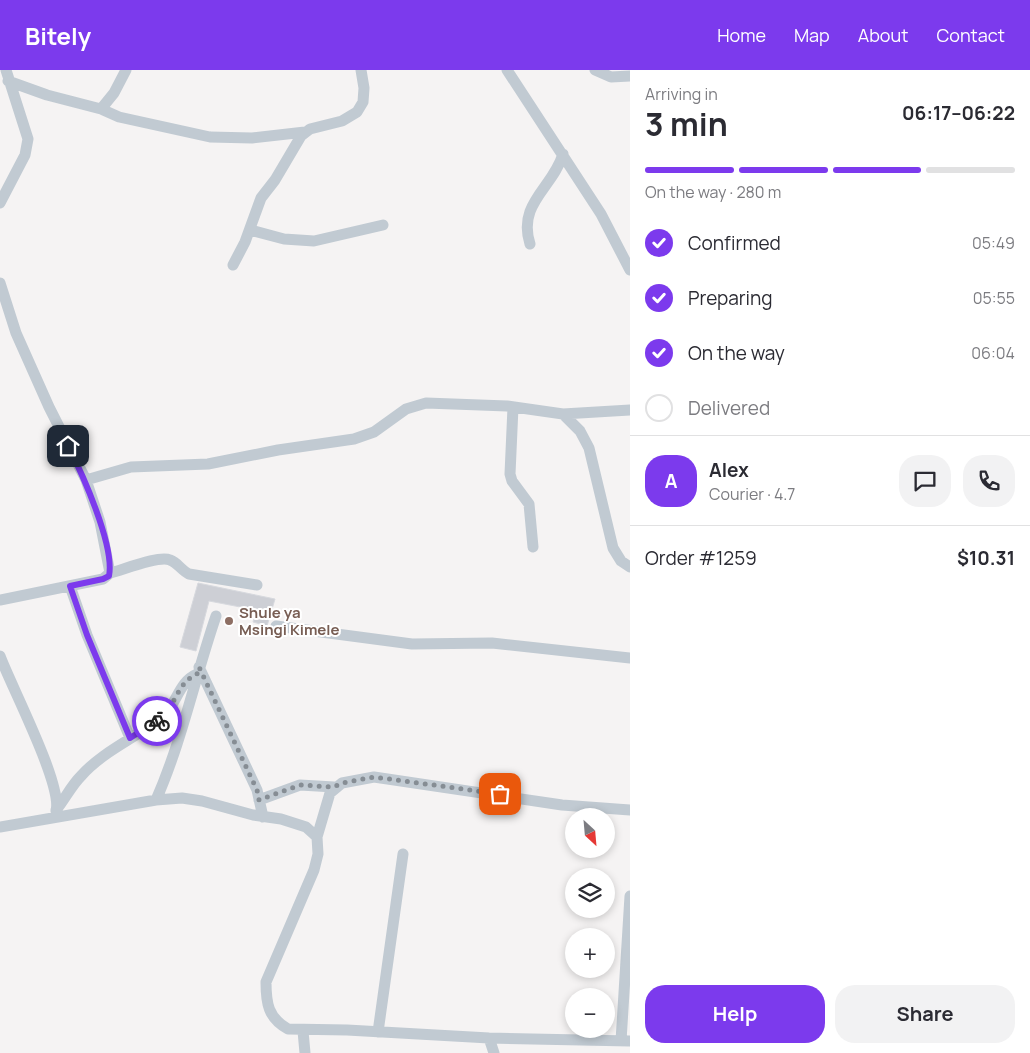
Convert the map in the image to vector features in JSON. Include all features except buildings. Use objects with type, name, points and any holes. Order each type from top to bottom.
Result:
[{"type":"street","points":[[101,109],[114,93],[126,70]]},
{"type":"street","points":[[7,76],[47,95],[101,109],[119,117],[210,137],[252,138],[305,132],[342,121],[357,112],[363,102],[364,88],[361,70]]},
{"type":"street","points":[[507,70],[601,214],[630,270]]},
{"type":"street","points":[[595,70],[611,77],[630,76]]},
{"type":"street","points":[[0,203],[25,154],[28,139],[7,76]]},
{"type":"street","points":[[234,265],[250,230],[261,198],[275,180],[305,132]]},
{"type":"street","points":[[530,244],[526,231],[527,217],[536,196],[560,165],[563,154]]},
{"type":"street","points":[[250,230],[284,239],[314,241],[383,225]]},
{"type":"street","points":[[0,283],[16,333],[49,407],[86,480],[108,553],[110,573]]},
{"type":"street","points":[[86,480],[131,467],[208,464],[286,449],[354,439],[374,432],[406,409],[426,403],[512,407],[562,414],[630,410]]},
{"type":"street","points":[[512,407],[510,474],[512,481],[525,496],[529,504],[533,548]]},
{"type":"street","points":[[562,414],[580,431],[589,448],[613,548],[621,561],[630,567]]},
{"type":"street","points":[[0,600],[103,579],[110,573],[164,558],[174,562],[179,568],[189,574],[257,585]]},
{"type":"street","points":[[70,586],[87,635],[130,738]]},
{"type":"street","points":[[156,800],[174,759],[198,671],[216,616]]},
{"type":"street","points":[[276,626],[412,644],[492,643],[630,658]]},
{"type":"street","points":[[0,656],[45,762],[57,798],[54,815]]},
{"type":"street","points":[[54,815],[81,776],[130,738],[166,714],[171,709],[185,680],[198,671]]},
{"type":"street","points":[[198,671],[257,790],[262,817]]},
{"type":"street","points":[[630,810],[531,801],[396,779],[360,779],[334,787],[330,793],[317,838],[318,854],[314,870],[272,963],[266,982],[266,1000],[270,1013],[279,1025],[288,1029],[303,1031],[626,1041],[630,896]]},
{"type":"street","points":[[259,800],[300,785],[334,787]]},
{"type":"street","points":[[0,827],[54,815],[182,798],[202,801],[262,817],[281,819],[306,827],[317,838]]},
{"type":"street","points":[[378,1032],[403,854]]},
{"type":"street","points":[[303,1031],[305,1053]]},
{"type":"street","points":[[489,1038],[494,1053]]},
{"type":"way so far","points":[[157,721],[171,709],[185,680],[197,674],[199,667],[257,790],[259,800],[283,789],[300,785],[334,787],[353,780],[374,777],[500,794]]},
{"type":"place","name":"Shule ya Msingi Kimele","points":[[229,621]]},
{"type":"route","points":[[68,446],[86,480],[100,522],[110,567],[109,576],[103,579],[70,586],[87,635],[130,738],[157,721]]}]
